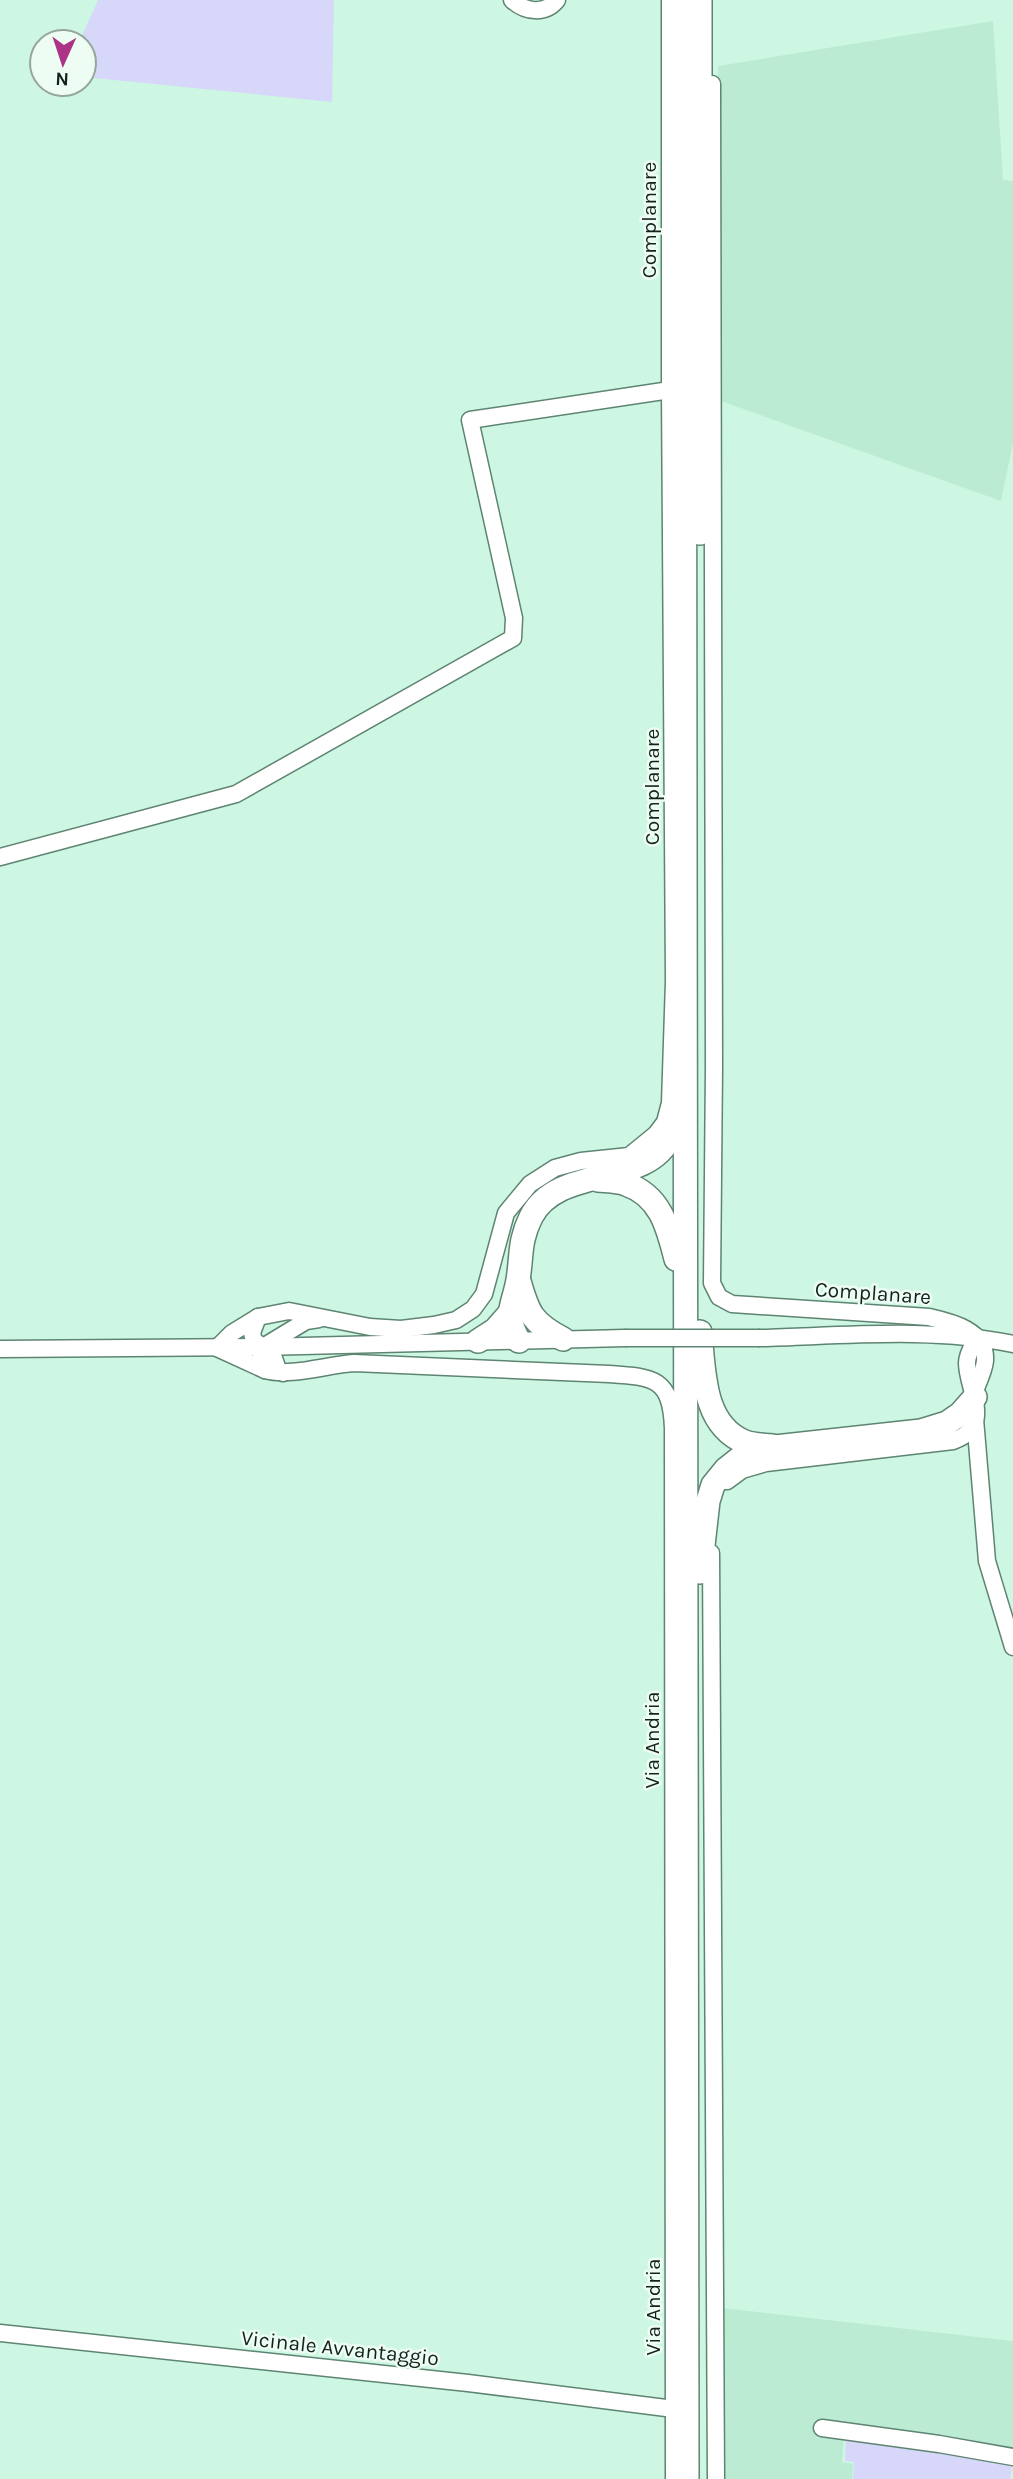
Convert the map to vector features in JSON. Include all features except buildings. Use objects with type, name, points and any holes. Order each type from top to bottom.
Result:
[{"type":"highway","points":[[684,0],[687,2479]]},
{"type":"highway","points":[[700,0],[700,2479]]},
{"type":"highway","points":[[519,1340],[526,1325],[518,1312],[520,1244],[532,1215],[562,1187],[623,1170],[653,1158],[670,1137],[675,1114],[679,1036],[685,1021]]},
{"type":"highway","points":[[592,1178],[627,1184],[650,1198],[667,1222],[685,1295]]},
{"type":"highway","points":[[518,1312],[563,1339]]},
{"type":"highway","points":[[478,1341],[518,1312]]},
{"type":"highway","points":[[700,1332],[706,1393],[712,1410],[731,1434],[746,1442],[775,1447]]},
{"type":"highway","points":[[700,1572],[708,1501],[713,1485],[726,1469],[740,1458],[775,1447],[921,1431],[947,1423],[975,1403]]},
{"type":"street","points":[[512,0],[520,7],[536,11],[552,6],[557,0]]},
{"type":"street","name":"Complanare","points":[[217,1348],[232,1333],[258,1317],[289,1311],[370,1327],[401,1329],[456,1320],[473,1309],[484,1294],[506,1213],[530,1184],[555,1168],[581,1161],[629,1156],[646,1144],[664,1122],[670,1103],[674,981],[670,0]]},
{"type":"street","name":"Complanare","points":[[712,83],[712,1283],[719,1297],[732,1304],[929,1317],[957,1324],[977,1337]]},
{"type":"street","points":[[0,858],[236,793],[513,639],[514,618],[470,420],[670,390]]},
{"type":"street","points":[[258,1317],[252,1334],[254,1341],[272,1352],[278,1370],[283,1373]]},
{"type":"street","name":"Complanare","points":[[263,1347],[306,1321],[322,1318]]},
{"type":"street","points":[[296,1326],[303,1346]]},
{"type":"street","points":[[942,1335],[967,1363],[975,1403],[987,1561],[1013,1647]]},
{"type":"street","points":[[0,1349],[217,1348],[563,1339],[942,1335],[977,1337],[1012,1344]]},
{"type":"street","points":[[716,2479],[710,1617],[712,1517],[715,1499],[726,1482],[742,1470],[766,1463],[953,1441],[964,1437],[971,1429],[985,1361],[977,1337]]},
{"type":"street","points":[[967,1363],[977,1337]]},
{"type":"street","points":[[985,1361],[1012,1344]]},
{"type":"street","points":[[263,1347],[261,1356],[265,1370]]},
{"type":"street","points":[[217,1348],[265,1370],[283,1373]]},
{"type":"street","name":"Via Andria","points":[[283,1373],[354,1363],[644,1376],[670,1396],[673,1428],[674,2479]]},
{"type":"street","name":"Vicinale Avvantaggio","points":[[0,2333],[468,2383],[674,2409]]},
{"type":"street","points":[[822,2428],[1013,2456]]},
{"type":"shaded area","points":[[98,0],[334,0],[332,102],[98,78],[98,28],[85,28]]},
{"type":"shaded area","points":[[993,21],[1003,180],[1013,181],[1013,443],[1001,501],[721,401],[718,66]]},
{"type":"shaded area","points":[[722,2308],[1013,2341],[1013,2460],[844,2435],[842,2462],[853,2464],[852,2479],[722,2479]]},
{"type":"shaded area","points":[[846,2434],[995,2457],[1012,2467],[1010,2479],[853,2479],[854,2462],[845,2461]]}]
